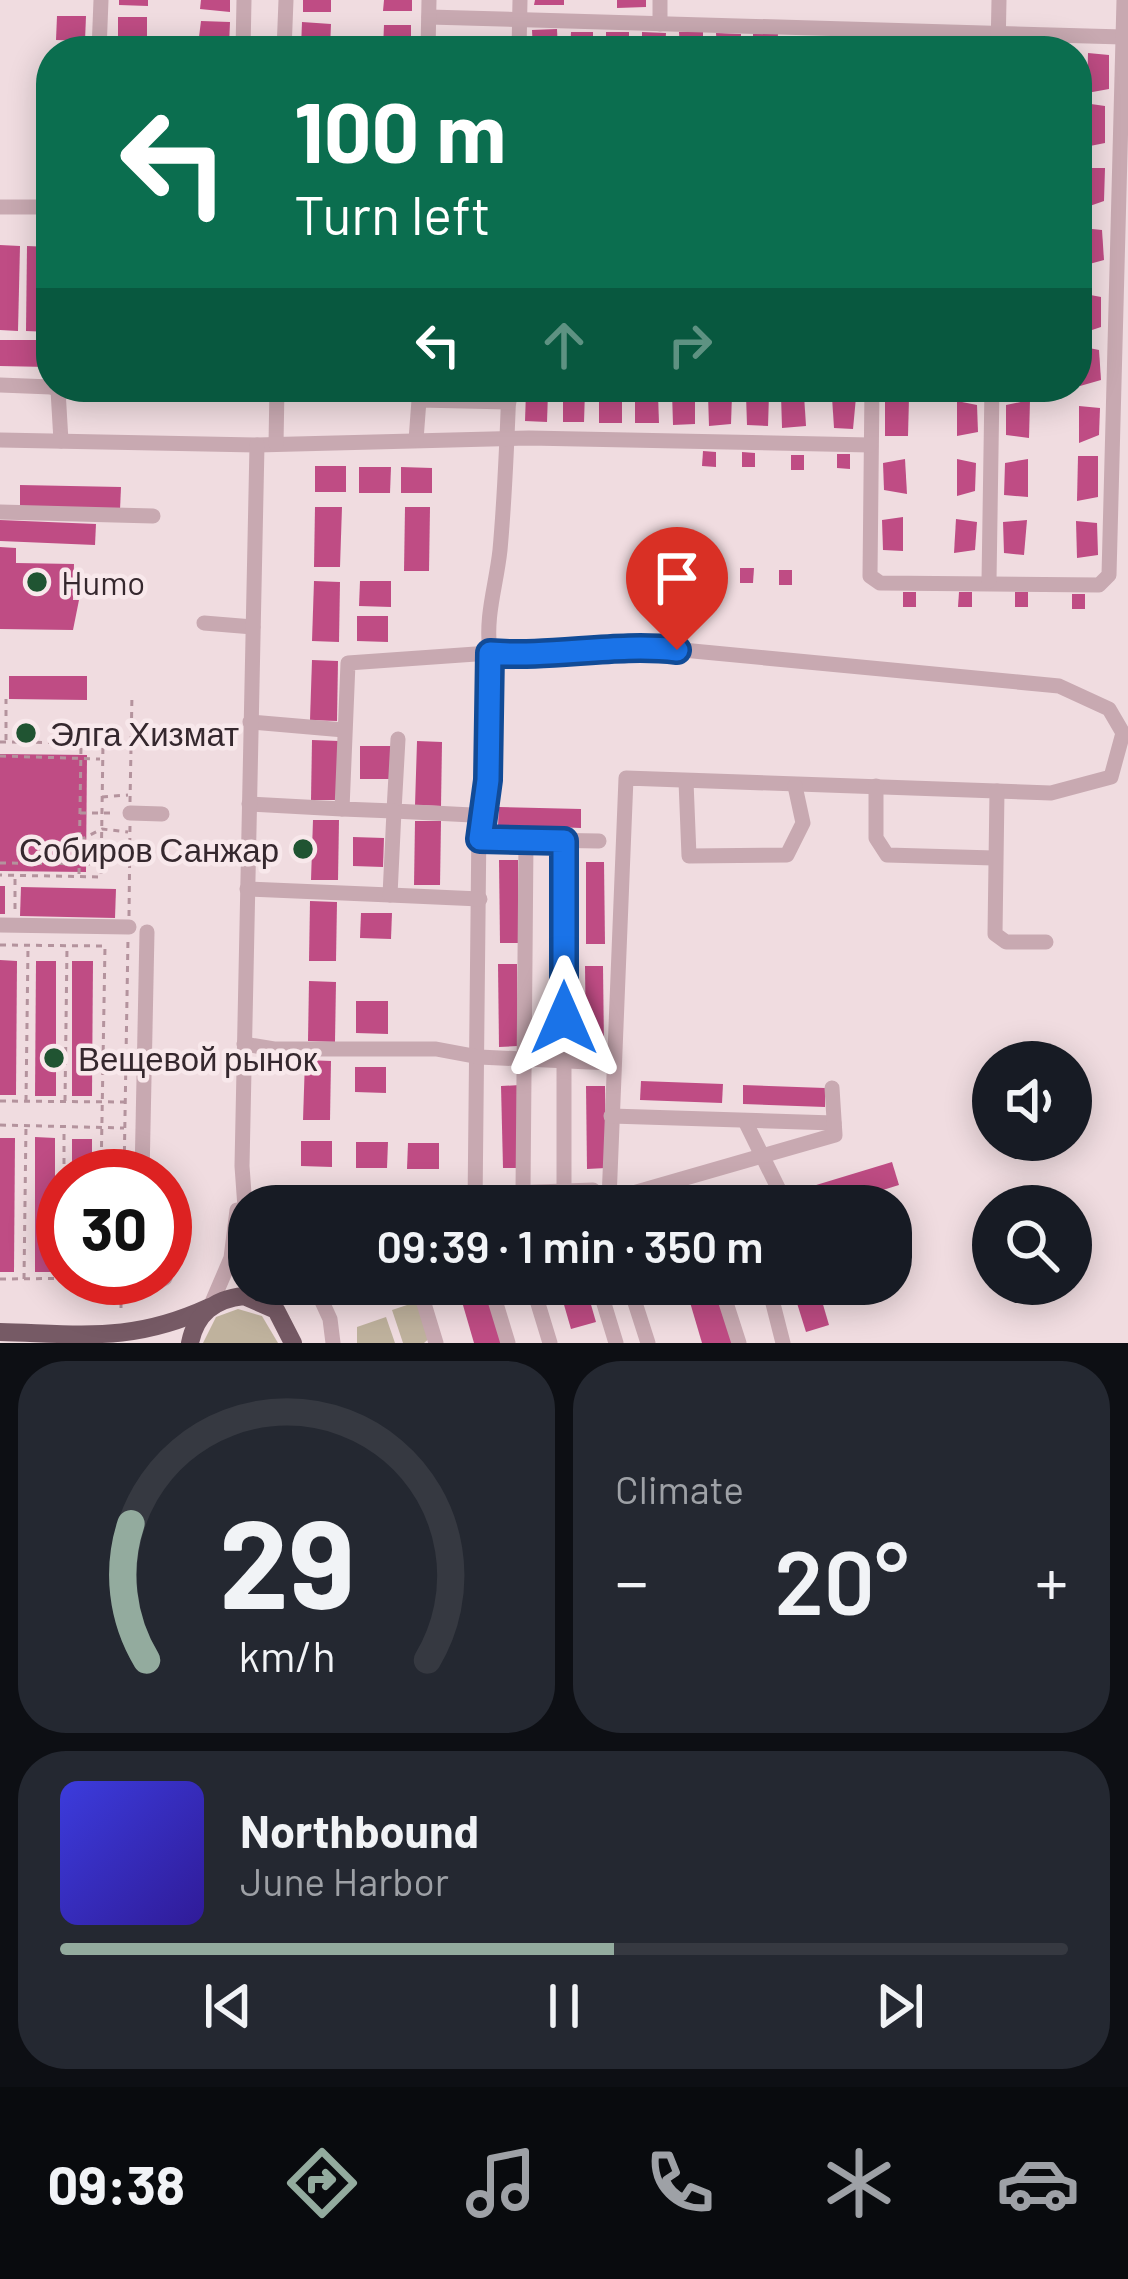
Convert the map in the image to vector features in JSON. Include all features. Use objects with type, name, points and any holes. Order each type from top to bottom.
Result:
[{"type":"main road","points":[[0,1332],[132,1335],[167,1327],[228,1300]]},
{"type":"main road","points":[[270,1305],[288,1325],[292,1343]]},
{"type":"main road","points":[[190,1343],[197,1321],[210,1307]]},
{"type":"street","points":[[100,36],[101,0]]},
{"type":"street","points":[[243,36],[244,0]]},
{"type":"street","points":[[285,36],[286,0]]},
{"type":"street","points":[[519,36],[520,0]]},
{"type":"street","points":[[660,0],[660,24]]},
{"type":"street","points":[[999,0],[999,36]]},
{"type":"street","points":[[871,402],[870,576],[880,583],[1099,586],[1108,575],[1124,0]]},
{"type":"street","points":[[429,9],[520,19],[880,29],[940,36]]},
{"type":"street","points":[[880,29],[880,36]]},
{"type":"street","points":[[1092,39],[1124,37]]},
{"type":"street","points":[[0,207],[36,207]]},
{"type":"street","points":[[0,385],[36,386]]},
{"type":"street","points":[[59,402],[61,441]]},
{"type":"street","points":[[276,444],[277,402]]},
{"type":"street","points":[[416,440],[418,402]]},
{"type":"street","points":[[476,1185],[479,831],[488,780],[490,653],[485,618],[498,571],[509,402]]},
{"type":"street","points":[[989,581],[992,402]]},
{"type":"street","points":[[0,440],[257,445],[510,439],[870,445]]},
{"type":"street","points":[[243,1185],[257,445]]},
{"type":"street","points":[[0,512],[153,516]]},
{"type":"street","points":[[204,623],[253,626]]},
{"type":"street","points":[[342,808],[348,663],[589,652],[630,645],[1059,686],[1109,709],[1123,733],[1112,777],[1051,793],[626,778],[621,794],[611,1116],[602,1185]]},
{"type":"street","points":[[250,722],[344,730]]},
{"type":"street","points":[[390,895],[398,739]]},
{"type":"street","points":[[686,781],[689,856],[787,855],[803,823],[795,786]]},
{"type":"street","points":[[875,786],[876,838],[887,855],[994,858]]},
{"type":"street","points":[[997,791],[995,934],[1006,942],[1046,942]]},
{"type":"street","points":[[249,804],[472,815],[479,831]]},
{"type":"street","points":[[130,813],[162,814]]},
{"type":"street","points":[[479,831],[526,841],[599,841]]},
{"type":"street","points":[[524,1185],[526,841]]},
{"type":"street","points":[[563,1185],[564,841]]},
{"type":"street","points":[[248,889],[480,899]]},
{"type":"street","points":[[8,925],[129,927]]},
{"type":"street","points":[[143,1149],[147,932]]},
{"type":"street","points":[[244,1044],[436,1048],[479,1057],[611,1063]]},
{"type":"street","points":[[658,1185],[835,1135],[832,1088]]},
{"type":"street","points":[[611,1116],[834,1123]]},
{"type":"street","points":[[745,1121],[778,1185]]},
{"type":"street","points":[[210,1307],[231,1258],[242,1166]]},
{"type":"street","points":[[324,1305],[333,1343]]},
{"type":"street","points":[[424,1305],[436,1343]]},
{"type":"street","points":[[496,1305],[508,1343]]},
{"type":"street","points":[[538,1305],[550,1343]]},
{"type":"street","points":[[604,1305],[616,1343]]},
{"type":"street","points":[[636,1305],[648,1343]]},
{"type":"street","points":[[727,1305],[740,1343]]},
{"type":"street","points":[[774,1305],[784,1343]]},
{"type":"path","points":[[124,1149],[132,694]]},
{"type":"path","points":[[0,875],[101,877],[103,743],[3,742],[6,699]]},
{"type":"path","points":[[79,876],[81,743]]},
{"type":"path","points":[[0,756],[103,759]]},
{"type":"path","points":[[102,797],[130,794]]},
{"type":"path","points":[[80,813],[102,813]]},
{"type":"path","points":[[79,841],[102,829],[130,832]]},
{"type":"path","points":[[0,863],[101,864]]},
{"type":"path","points":[[8,925],[15,875]]},
{"type":"path","points":[[0,945],[104,946],[102,1149]]},
{"type":"path","points":[[26,1101],[28,945]]},
{"type":"path","points":[[65,1101],[67,946]]},
{"type":"path","points":[[0,1101],[125,1102]]},
{"type":"path","points":[[0,1125],[124,1128]]},
{"type":"path","points":[[24,1279],[26,1126]]},
{"type":"path","points":[[64,1126],[64,1149]]},
{"type":"path","points":[[0,1279],[36,1279]]},
{"type":"shaded area","points":[[423,1305],[432,1336],[424,1343],[403,1343],[392,1310]]},
{"type":"shaded area","points":[[238,1309],[262,1316],[278,1343],[203,1343],[216,1317]]},
{"type":"shaded area","points":[[386,1317],[395,1343],[357,1343],[357,1327]]},
{"type":"building","points":[[119,0],[148,0],[148,6],[119,5]]},
{"type":"building","points":[[201,0],[230,0],[230,12],[200,9]]},
{"type":"building","points":[[303,0],[331,0],[331,12],[303,12]]},
{"type":"building","points":[[384,0],[412,0],[412,11],[383,11]]},
{"type":"building","points":[[535,0],[564,0],[564,5],[534,5]]},
{"type":"building","points":[[617,0],[646,0],[646,7],[617,8]]},
{"type":"building","points":[[57,16],[86,16],[85,36],[56,36]]},
{"type":"building","points":[[118,17],[147,17],[147,36],[118,36]]},
{"type":"building","points":[[201,21],[230,22],[229,36],[199,36]]},
{"type":"building","points":[[302,22],[331,24],[330,36],[301,36]]},
{"type":"building","points":[[384,25],[411,25],[411,36],[384,36]]},
{"type":"building","points":[[557,29],[557,36],[532,36],[532,30]]},
{"type":"building","points":[[606,32],[629,32],[629,36],[606,36]]},
{"type":"building","points":[[679,32],[703,32],[703,36],[679,36]]},
{"type":"building","points":[[1092,53],[1109,55],[1109,89],[1092,92]]},
{"type":"building","points":[[1092,104],[1105,106],[1105,143],[1092,146]]},
{"type":"building","points":[[1092,168],[1105,168],[1104,201],[1092,205]]},
{"type":"building","points":[[1092,229],[1102,230],[1104,260],[1092,263]]},
{"type":"building","points":[[0,245],[20,246],[18,331],[0,330]]},
{"type":"building","points":[[27,246],[36,246],[36,331],[26,331]]},
{"type":"building","points":[[1092,295],[1101,297],[1101,327],[1092,330]]},
{"type":"building","points":[[0,340],[36,340],[36,367],[0,366]]},
{"type":"building","points":[[1092,349],[1099,350],[1101,380],[1092,383]]},
{"type":"building","points":[[526,402],[548,402],[547,422],[525,421]]},
{"type":"building","points":[[563,402],[585,402],[584,422],[563,422]]},
{"type":"building","points":[[599,402],[622,402],[622,423],[599,423]]},
{"type":"building","points":[[635,402],[658,402],[659,423],[635,423]]},
{"type":"building","points":[[672,402],[695,402],[695,424],[673,425]]},
{"type":"building","points":[[708,402],[732,402],[731,424],[709,426]]},
{"type":"building","points":[[746,402],[769,402],[768,426],[747,425]]},
{"type":"building","points":[[781,402],[804,402],[806,426],[782,428]]},
{"type":"building","points":[[832,402],[856,402],[853,429],[834,428]]},
{"type":"building","points":[[885,402],[909,402],[908,436],[885,436]]},
{"type":"building","points":[[957,402],[977,405],[978,432],[957,436]]},
{"type":"building","points":[[1030,402],[1029,438],[1006,435],[1006,405]]},
{"type":"building","points":[[1079,406],[1100,408],[1099,435],[1079,443]]},
{"type":"building","points":[[703,451],[716,452],[716,467],[702,466]]},
{"type":"building","points":[[742,452],[755,453],[755,467],[742,467]]},
{"type":"building","points":[[837,454],[850,454],[850,469],[837,468]]},
{"type":"building","points":[[791,455],[804,455],[804,470],[791,470]]},
{"type":"building","points":[[1078,456],[1098,456],[1098,497],[1077,501]]},
{"type":"building","points":[[905,459],[907,494],[884,490],[883,463]]},
{"type":"building","points":[[957,459],[976,463],[975,491],[957,496]]},
{"type":"building","points":[[1028,459],[1028,497],[1004,495],[1005,463]]},
{"type":"building","points":[[315,466],[346,466],[346,492],[315,492]]},
{"type":"building","points":[[359,467],[391,467],[390,493],[359,493]]},
{"type":"building","points":[[401,467],[432,468],[432,493],[401,493]]},
{"type":"building","points":[[20,485],[121,487],[120,510],[20,508]]},
{"type":"building","points":[[315,507],[342,507],[340,567],[314,567]]},
{"type":"building","points":[[405,507],[430,507],[429,571],[404,571]]},
{"type":"building","points":[[903,517],[903,551],[883,550],[882,520]]},
{"type":"building","points":[[956,519],[977,522],[975,550],[954,553]]},
{"type":"building","points":[[0,520],[96,524],[95,545],[0,541]]},
{"type":"building","points":[[1027,520],[1024,555],[1004,553],[1003,522]]},
{"type":"building","points":[[1076,521],[1097,523],[1098,555],[1077,558]]},
{"type":"building","name":"Humo","points":[[0,547],[16,548],[16,563],[74,564],[73,600],[79,600],[73,630],[0,629]]},
{"type":"building","points":[[699,564],[712,564],[712,579],[699,579]]},
{"type":"building","points":[[740,568],[754,568],[753,583],[740,583]]},
{"type":"building","points":[[779,570],[792,570],[792,585],[779,585]]},
{"type":"building","points":[[314,581],[340,582],[339,642],[312,641]]},
{"type":"building","points":[[360,581],[391,581],[391,607],[359,606]]},
{"type":"building","points":[[903,592],[916,592],[916,607],[903,607]]},
{"type":"building","points":[[959,592],[972,592],[972,607],[958,607]]},
{"type":"building","points":[[1015,592],[1028,592],[1028,607],[1015,607]]},
{"type":"building","points":[[1072,594],[1085,594],[1085,609],[1072,609]]},
{"type":"building","points":[[357,616],[388,616],[388,642],[357,641]]},
{"type":"building","points":[[312,660],[338,661],[337,721],[310,720]]},
{"type":"building","points":[[9,676],[87,676],[87,700],[9,699]]},
{"type":"building","points":[[312,740],[339,741],[338,800],[311,800]]},
{"type":"building","points":[[417,741],[442,742],[441,806],[415,805]]},
{"type":"building","points":[[360,746],[392,746],[392,779],[360,779]]},
{"type":"building","points":[[0,754],[87,755],[86,872],[0,871]]},
{"type":"building","points":[[499,807],[581,809],[581,828],[498,825]]},
{"type":"building","points":[[313,820],[339,820],[338,880],[311,880]]},
{"type":"building","points":[[415,821],[441,821],[440,885],[414,885]]},
{"type":"building","points":[[353,837],[384,838],[383,867],[353,866]]},
{"type":"building","points":[[499,860],[518,860],[519,943],[500,943]]},
{"type":"building","points":[[586,862],[604,862],[605,944],[586,944]]},
{"type":"building","points":[[0,886],[5,886],[5,914],[0,914]]},
{"type":"building","points":[[21,887],[116,889],[115,918],[20,916]]},
{"type":"building","points":[[310,901],[337,902],[336,961],[309,961]]},
{"type":"building","points":[[361,913],[392,913],[391,939],[360,938]]},
{"type":"building","points":[[0,960],[17,961],[16,1095],[0,1095]]},
{"type":"building","points":[[36,961],[56,961],[56,1096],[35,1096]]},
{"type":"building","points":[[72,961],[93,961],[92,1096],[72,1096]]},
{"type":"building","points":[[498,964],[517,964],[518,1046],[499,1047]]},
{"type":"building","points":[[585,966],[603,966],[604,1048],[586,1049]]},
{"type":"building","points":[[309,981],[336,982],[335,1042],[308,1041]]},
{"type":"building","points":[[356,1001],[388,1001],[388,1034],[356,1033]]},
{"type":"building","points":[[305,1060],[331,1061],[330,1120],[303,1120]]},
{"type":"building","points":[[355,1067],[386,1067],[386,1093],[355,1092]]},
{"type":"building","points":[[641,1081],[723,1084],[722,1103],[640,1100]]},
{"type":"building","points":[[520,1085],[522,1168],[503,1168],[501,1086]]},
{"type":"building","points":[[743,1085],[825,1088],[825,1107],[743,1104]]},
{"type":"building","points":[[586,1086],[605,1086],[606,1168],[587,1169]]},
{"type":"building","points":[[35,1137],[55,1138],[55,1149],[36,1149],[35,1272]]},
{"type":"building","points":[[0,1138],[15,1138],[14,1272],[0,1272]]},
{"type":"building","points":[[72,1139],[92,1139],[92,1149],[72,1149]]},
{"type":"building","points":[[301,1141],[332,1141],[332,1167],[301,1166]]},
{"type":"building","points":[[356,1142],[388,1142],[387,1168],[356,1168]]},
{"type":"building","points":[[408,1143],[439,1143],[439,1169],[407,1169]]},
{"type":"building","points":[[892,1162],[899,1185],[816,1185]]},
{"type":"building","points":[[463,1305],[490,1305],[501,1343],[474,1343]]},
{"type":"building","points":[[564,1305],[591,1305],[596,1322],[571,1329]]},
{"type":"building","points":[[691,1305],[726,1305],[737,1343],[702,1343]]},
{"type":"building","points":[[798,1305],[823,1305],[829,1325],[806,1332]]},
{"type":"place","name":"Humo","points":[[37,582]]},
{"type":"place","name":"Элга Хизмат","points":[[26,733]]},
{"type":"place","name":"Собиров Санжар","points":[[303,849]]},
{"type":"place","name":"Вещевой рынок","points":[[54,1058]]},
{"type":"route","points":[[564,1018],[564,841],[480,839],[478,822],[488,780],[490,653],[589,652],[630,645],[677,650]]}]
